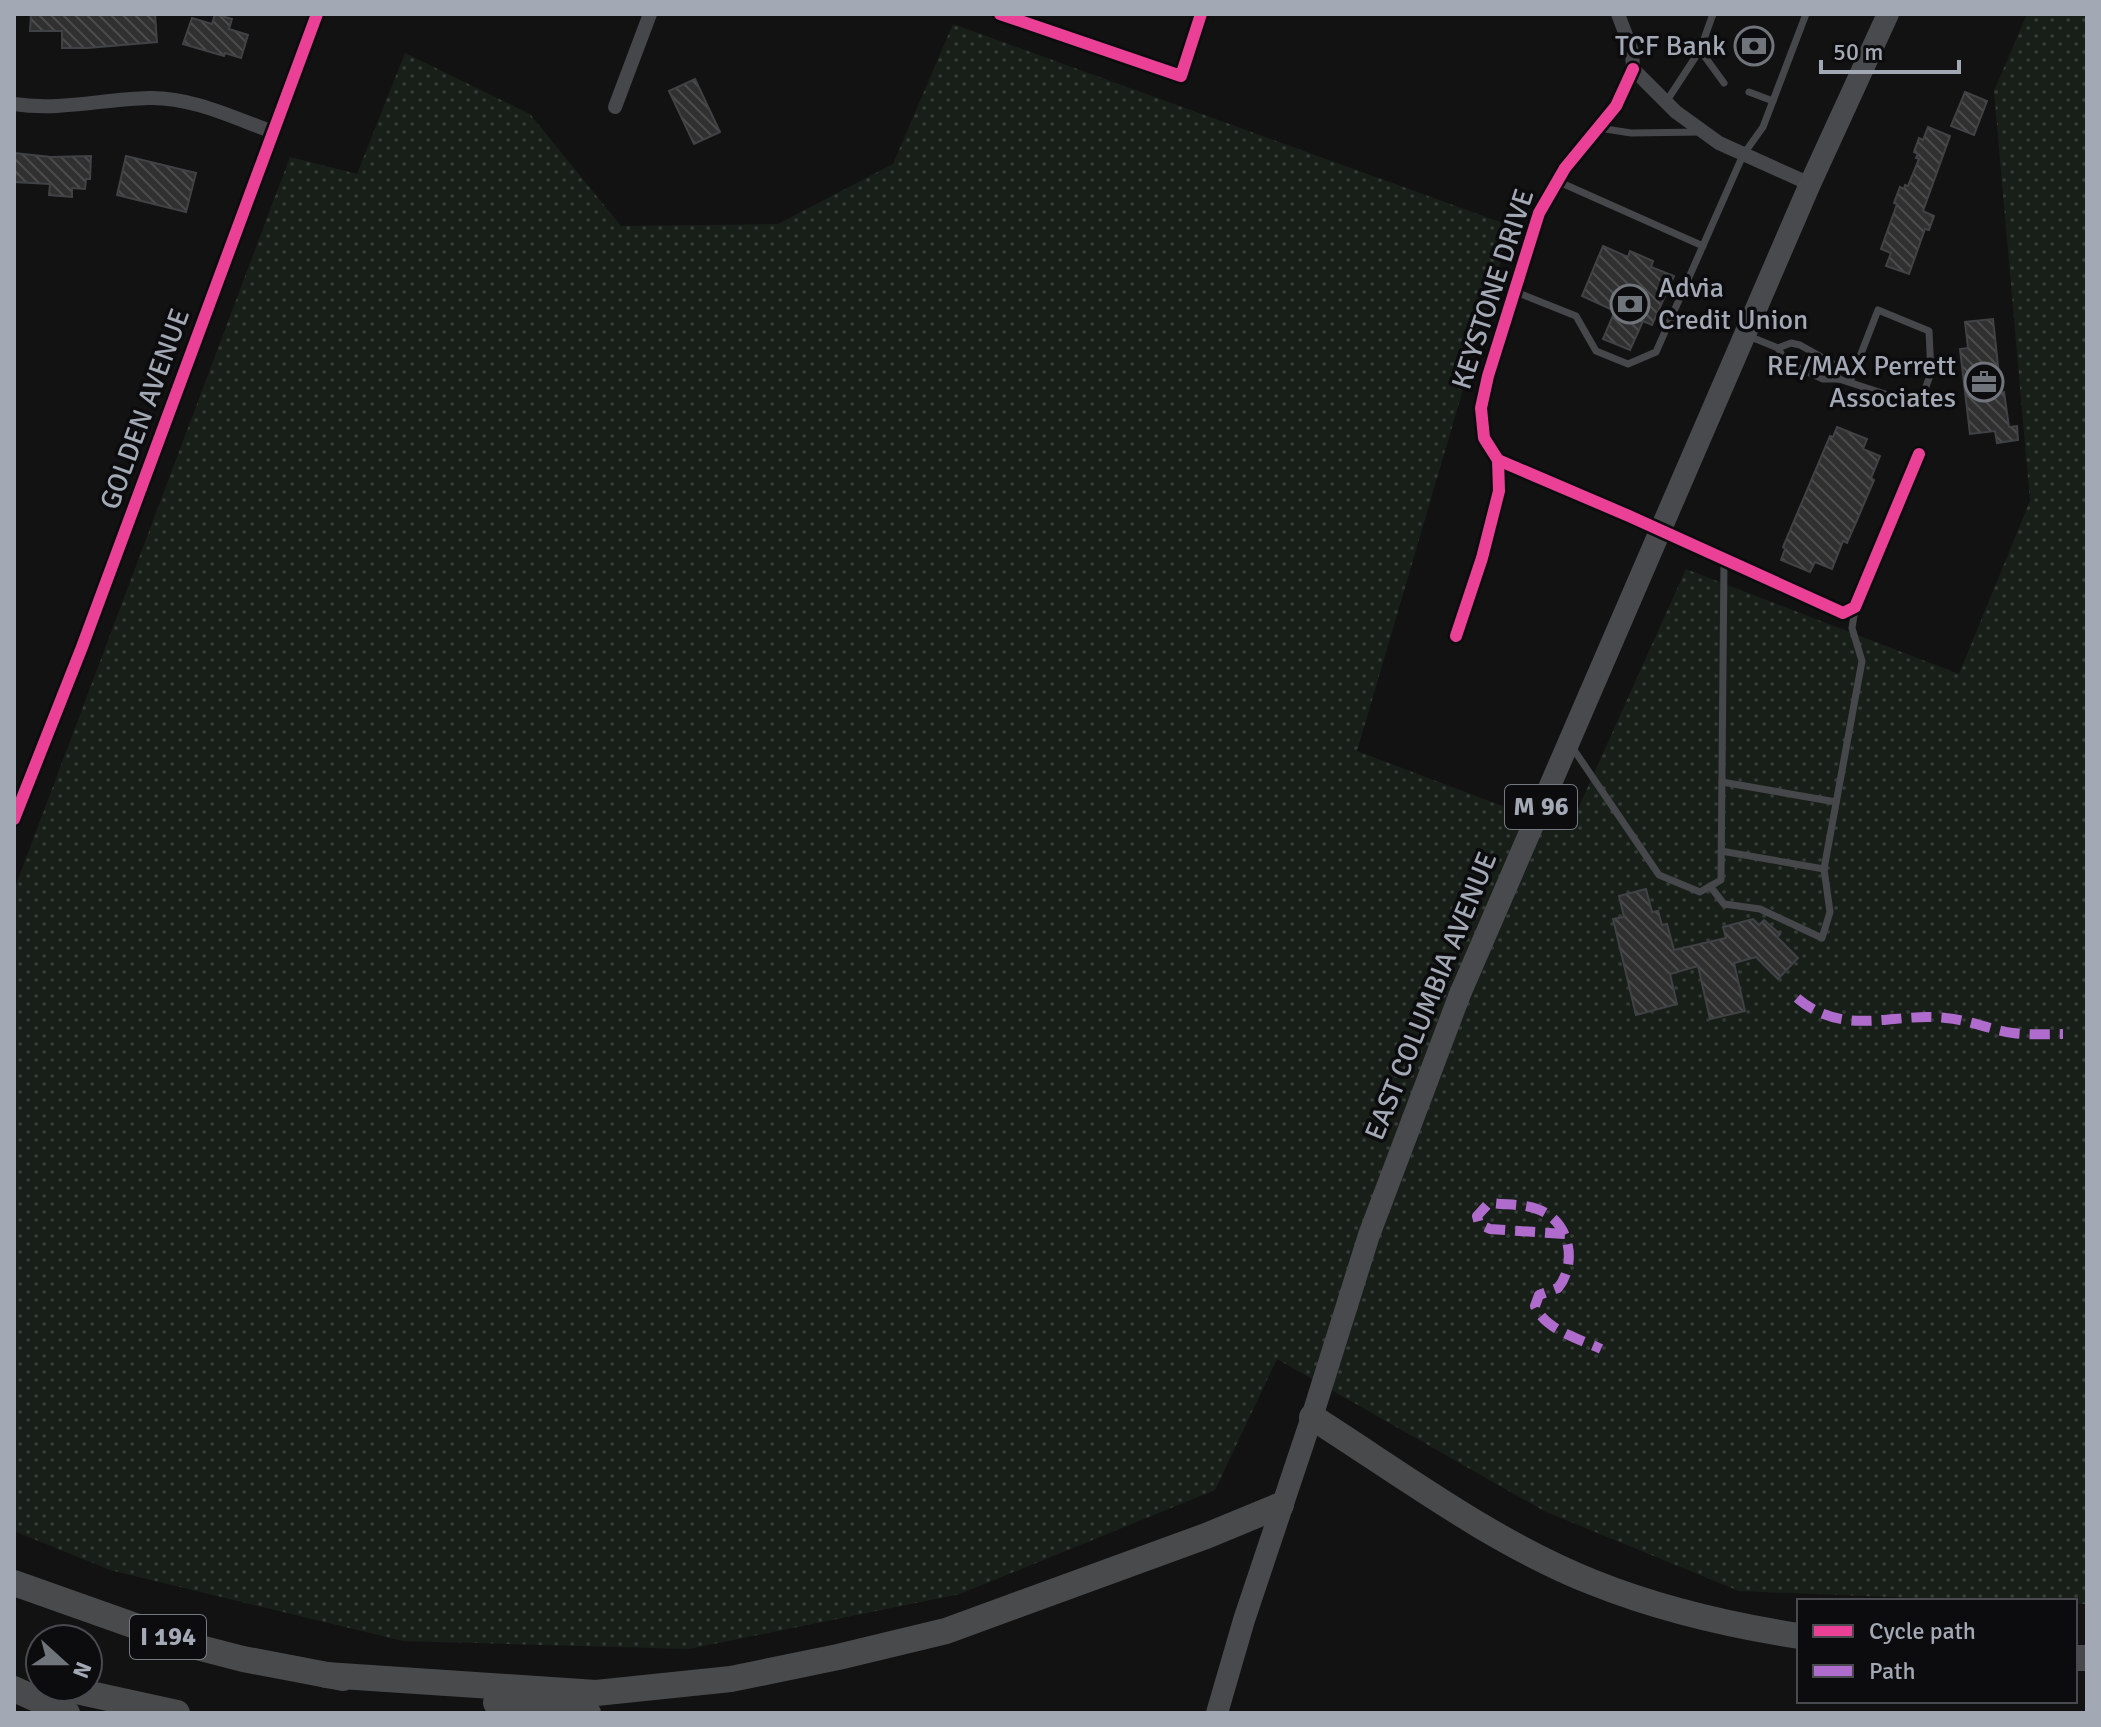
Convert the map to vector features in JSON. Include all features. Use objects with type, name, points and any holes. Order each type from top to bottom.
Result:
[{"type":"highway","points":[[1312,1417],[1508,1542],[1591,1582],[1677,1612],[1797,1636]]},
{"type":"highway","points":[[326,1675],[596,1693],[731,1679],[946,1631],[1206,1536],[1281,1505]]},
{"type":"highway","name":"I 194","points":[[14,1583],[189,1645],[243,1659],[456,1698],[588,1713]]},
{"type":"highway","points":[[14,1689],[67,1713]]},
{"type":"highway","points":[[104,1697],[177,1713]]},
{"type":"main road","name":"EAST COLUMBIA AVENUE","points":[[1217,1713],[1244,1620],[1369,1235],[1460,994],[1659,530],[1886,15]]},
{"type":"street","name":"GOLDEN AVENUE","points":[[14,819],[82,647],[317,14]]},
{"type":"street","points":[[615,107],[650,14]]},
{"type":"street","points":[[1000,14],[1181,76],[1201,14]]},
{"type":"street","points":[[1618,14],[1632,51],[1633,69],[1666,102],[1704,132],[1743,155],[1810,184]]},
{"type":"street","name":"KEYSTONE DRIVE","points":[[1456,636],[1482,558],[1499,491],[1498,460],[1484,438],[1481,408],[1488,376],[1539,213],[1557,181],[1616,106],[1633,69]]},
{"type":"street","points":[[14,104],[60,107],[164,99],[207,108],[273,132]]},
{"type":"street","points":[[1498,460],[1843,613],[1855,607],[1919,454]]},
{"type":"lane","points":[[1666,102],[1700,50],[1713,14]]},
{"type":"lane","points":[[1516,292],[1576,316],[1596,351],[1628,364],[1656,352],[1743,155],[1763,127],[1806,14]]},
{"type":"lane","points":[[1700,50],[1724,83]]},
{"type":"lane","points":[[1749,92],[1773,101]]},
{"type":"lane","points":[[1598,128],[1631,133],[1704,132]]},
{"type":"lane","points":[[1557,181],[1703,246]]},
{"type":"lane","points":[[1744,335],[1778,348],[1790,364],[1823,379],[1839,379],[1919,405],[1931,373],[1929,331],[1878,310],[1850,382]]},
{"type":"lane","points":[[1778,348],[1791,343],[1800,345],[1832,363],[1839,379]]},
{"type":"lane","points":[[1569,741],[1659,875],[1700,892],[1721,880],[1724,560]]},
{"type":"lane","points":[[1710,886],[1724,904],[1760,909],[1822,938],[1830,912],[1824,869],[1862,661],[1852,628],[1855,607]]},
{"type":"lane","points":[[1722,782],[1836,802]]},
{"type":"lane","points":[[1721,851],[1824,869]]},
{"type":"shaded area","points":[[2027,14],[2087,14],[2087,1604],[2077,1604],[2077,1599],[1941,1599],[1739,1591],[1544,1511],[1277,1359],[1215,1490],[960,1594],[689,1649],[403,1641],[110,1570],[14,1531],[14,890],[290,157],[357,174],[405,53],[530,114],[621,226],[778,224],[893,164],[953,24],[1511,226],[1357,751],[1568,831],[1686,569],[1959,674],[2030,501],[1994,91]]},
{"type":"building","points":[[31,14],[155,14],[157,42],[62,48],[62,31],[30,31]]},
{"type":"building","points":[[215,14],[232,19],[229,29],[248,35],[241,58],[183,44],[192,18],[212,24]]},
{"type":"building","points":[[695,79],[720,132],[694,144],[669,91]]},
{"type":"building","points":[[1965,92],[1987,101],[1974,135],[1951,126]]},
{"type":"building","points":[[1928,127],[1950,136],[1923,211],[1934,216],[1929,230],[1925,229],[1909,274],[1886,266],[1891,253],[1881,249],[1900,187],[1904,189],[1905,185],[1908,186],[1919,159],[1914,152],[1919,138],[1923,140]]},
{"type":"building","points":[[14,153],[51,157],[91,156],[90,179],[86,179],[85,189],[72,188],[72,197],[49,195],[50,184],[14,182]]},
{"type":"building","points":[[126,156],[196,173],[186,212],[117,195]]},
{"type":"building","name":"Advia Credit Union","points":[[1603,246],[1628,257],[1630,251],[1653,261],[1651,267],[1674,276],[1652,325],[1643,321],[1630,350],[1603,339],[1615,311],[1582,296]]},
{"type":"building","name":"RE/MAX Perrett Associates","points":[[1993,319],[2001,393],[2004,392],[2009,427],[2017,426],[2018,440],[1997,443],[1995,431],[1970,434],[1960,349],[1968,348],[1965,322]]},
{"type":"building","points":[[1837,427],[1867,439],[1863,449],[1880,456],[1871,478],[1874,480],[1847,543],[1843,541],[1832,569],[1815,562],[1810,572],[1781,560],[1783,547],[1830,436],[1833,437]]},
{"type":"building","points":[[1646,889],[1652,912],[1658,911],[1662,925],[1667,924],[1674,950],[1726,938],[1723,927],[1753,919],[1759,925],[1764,920],[1780,934],[1777,937],[1798,958],[1778,979],[1756,957],[1734,963],[1745,1011],[1710,1019],[1698,966],[1670,974],[1677,1004],[1636,1015],[1613,919],[1624,917],[1619,896]]},
{"type":"marked path","points":[[1797,998],[1815,1010],[1851,1020],[1946,1018],[2013,1033],[2063,1034]]},
{"type":"marked path","points":[[1565,1234],[1490,1229],[1479,1224],[1477,1216],[1492,1203],[1527,1206],[1557,1222],[1563,1232],[1567,1243],[1568,1267],[1558,1288],[1539,1295],[1535,1306],[1555,1328],[1601,1349]]},
{"type":"cycle path","points":[[14,819],[82,647],[317,14]]},
{"type":"cycle path","points":[[1000,14],[1181,76],[1201,14]]},
{"type":"cycle path","points":[[1456,636],[1482,558],[1499,491],[1498,460],[1484,438],[1481,408],[1488,376],[1539,213],[1565,168],[1616,106],[1633,69]]},
{"type":"cycle path","points":[[1498,460],[1843,613],[1855,607],[1919,454]]},
{"type":"place","name":"TCF Bank","points":[[1754,46]]},
{"type":"place","name":"Advia Credit Union","points":[[1630,304]]},
{"type":"place","name":"RE/MAX Perrett Associates","points":[[1984,382]]}]
